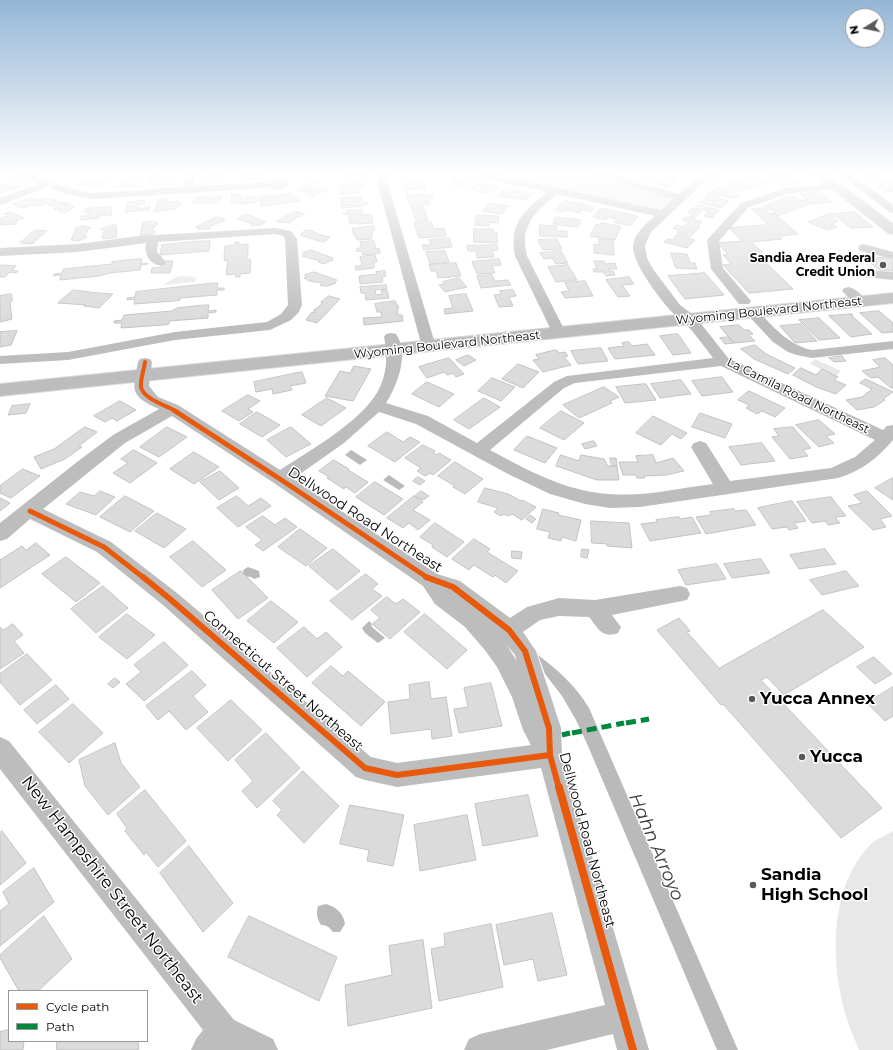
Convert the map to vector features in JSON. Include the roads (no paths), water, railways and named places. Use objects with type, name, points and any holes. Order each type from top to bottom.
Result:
[{"type":"main road","points":[[884,223],[893,230]]},
{"type":"main road","name":"Wyoming Boulevard Northeast","points":[[855,296],[893,286]]},
{"type":"main road","name":"Wyoming Boulevard Northeast","points":[[0,377],[147,367],[392,344],[556,326],[675,308],[748,306],[855,296],[893,298]]},
{"type":"main road","name":"Wyoming Boulevard Northeast","points":[[556,326],[690,318],[748,306]]},
{"type":"main road","name":"Wyoming Boulevard Northeast","points":[[0,390],[147,367]]},
{"type":"street","points":[[395,223],[428,340]]},
{"type":"street","points":[[522,223],[520,227],[518,246],[521,256],[556,326]]},
{"type":"street","name":"La Camila Road Northeast","points":[[653,223],[646,230],[641,238],[640,258],[675,308],[690,318],[723,361],[889,434]]},
{"type":"street","points":[[729,223],[713,240],[717,269],[778,341],[802,353],[812,354],[893,345]]},
{"type":"street","points":[[0,252],[78,248],[153,239],[275,231],[287,234],[291,239],[295,305],[294,309],[286,317],[270,326],[158,339],[68,356],[0,360]]},
{"type":"street","points":[[153,239],[150,248],[151,254],[160,262]]},
{"type":"street","points":[[866,245],[893,252]]},
{"type":"street","points":[[868,274],[893,276]]},
{"type":"street","name":"Dellwood Road Northeast","points":[[158,339],[141,386],[147,396],[152,400],[172,409],[280,479],[430,580],[442,598],[473,620],[501,636],[505,660],[523,696],[535,730],[550,754],[633,1050]]},
{"type":"street","points":[[280,479],[352,428],[376,406],[386,392],[391,376],[394,359],[392,344]]},
{"type":"street","points":[[479,450],[559,384],[572,379],[723,361]]},
{"type":"street","points":[[376,406],[422,420],[538,482],[585,497],[610,500],[640,500],[832,474],[858,463],[876,450],[889,434]]},
{"type":"street","points":[[0,534],[30,511],[83,466],[119,439],[172,409]]},
{"type":"street","points":[[700,447],[725,488]]},
{"type":"street","name":"Connecticut Street Northeast","points":[[30,511],[104,547],[170,599],[365,768],[397,775],[550,754]]},
{"type":"street","points":[[501,636],[534,613],[559,608],[595,608],[680,594]]},
{"type":"street","points":[[595,608],[610,627]]},
{"type":"street","name":"New Hampshire Street Northeast","points":[[0,749],[215,1041]]},
{"type":"street","points":[[480,1050],[623,1016]]},
{"type":"street","points":[[215,1041],[262,1050]]},
{"type":"place","name":"Sandia Area Federal Credit Union","points":[[883,265]]},
{"type":"place","name":"Yucca Annex","points":[[752,699]]},
{"type":"place","name":"Yucca","points":[[802,757]]},
{"type":"place","name":"Sandia High School","points":[[753,885]]},
{"type":"water label","name":"Hahn Arroyo","points":[[656,847]]}]
